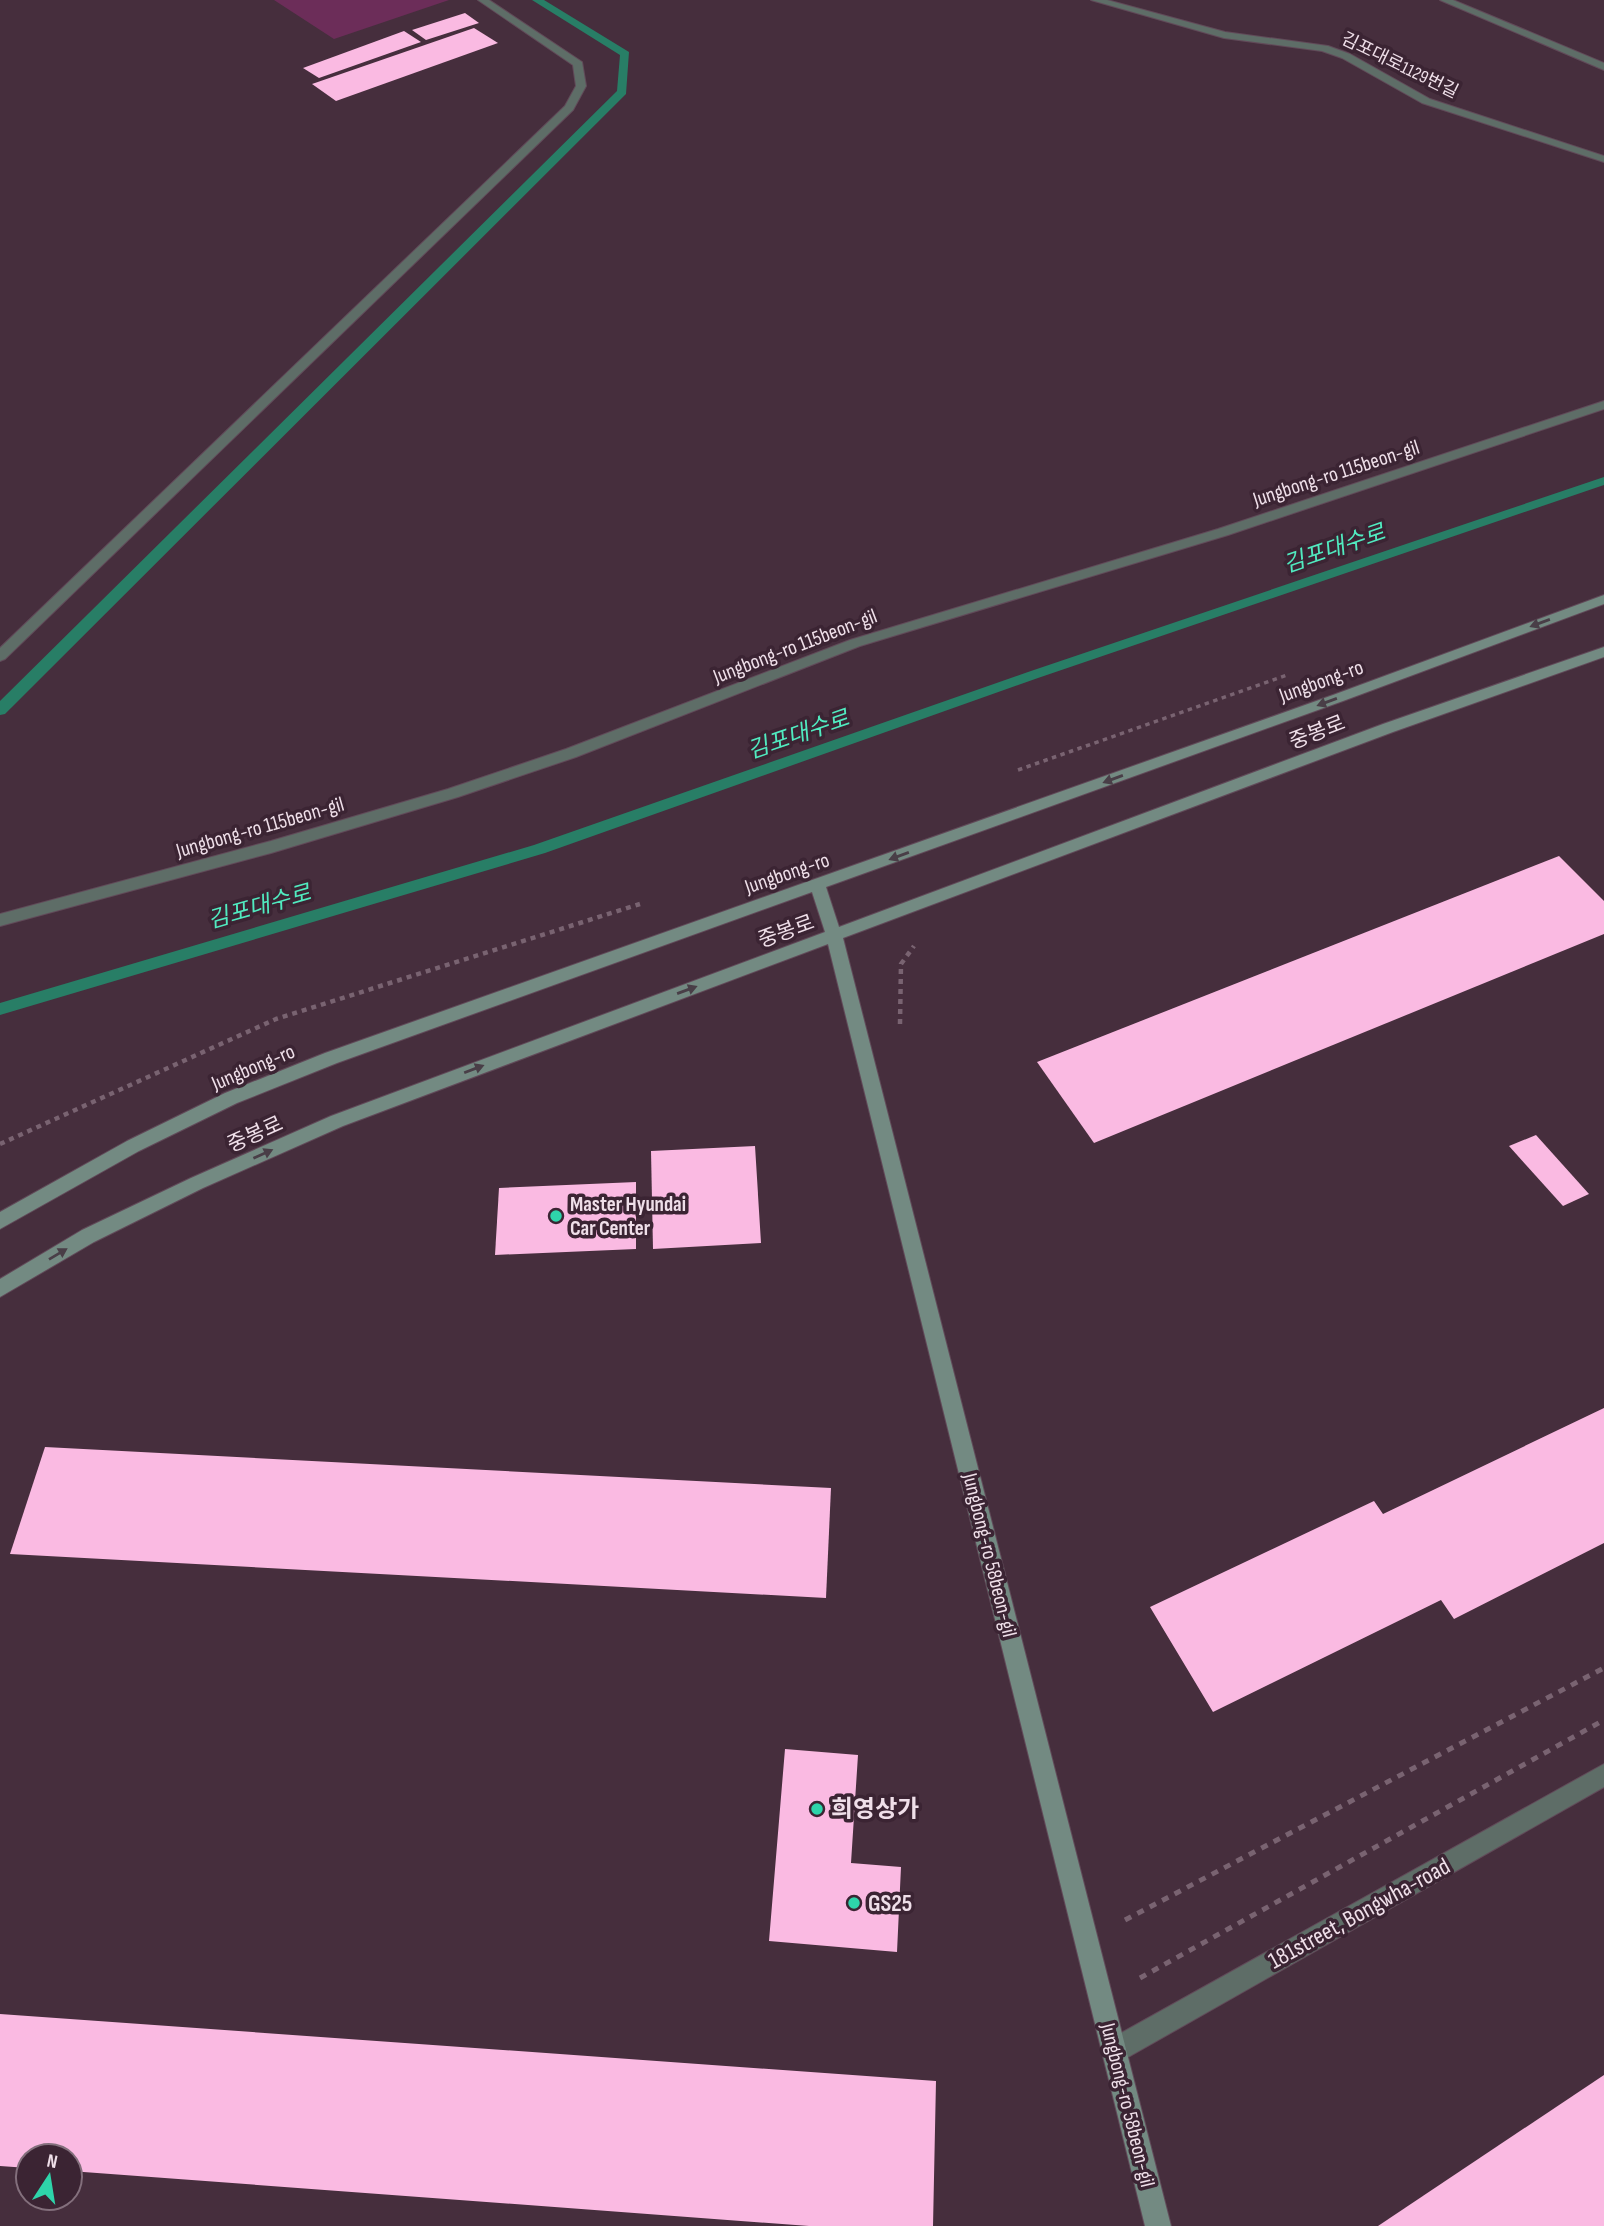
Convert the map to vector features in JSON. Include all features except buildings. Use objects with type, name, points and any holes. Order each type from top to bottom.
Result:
[{"type":"street","points":[[0,656],[569,108],[581,86],[578,64],[483,0]]},
{"type":"street","name":"김포대로1129번길","points":[[1096,0],[1224,35],[1324,48],[1346,56],[1426,100],[1455,112],[1604,159]]},
{"type":"street","points":[[1445,0],[1604,67]]},
{"type":"street","name":"Jungbong-ro 115beon-gil","points":[[0,920],[258,851],[453,793],[572,753],[855,643],[1223,532],[1604,405]]},
{"type":"street","name":"Jungbong-ro","points":[[0,1221],[134,1146],[231,1098],[445,1016],[817,885],[1604,599]]},
{"type":"street","name":"중봉로","points":[[0,1289],[88,1236],[197,1183],[337,1121],[1388,728],[1604,652]]},
{"type":"street","name":"Jungbong-ro 58beon-gil","points":[[817,885],[834,935],[1158,2226]]},
{"type":"street","name":"181street, Bongwha-road","points":[[1114,2051],[1604,1775]]},
{"type":"path","points":[[1015,771],[1290,674]]},
{"type":"path","points":[[0,1144],[276,1018],[653,900]]},
{"type":"path","points":[[902,1035],[899,1022],[901,964],[916,943]]},
{"type":"path","points":[[1119,1908],[1122,1922],[1604,1668]]},
{"type":"path","points":[[1101,2000],[1604,1720]]},
{"type":"shaded area","points":[[274,0],[449,0],[334,39]]},
{"type":"waterway","points":[[0,710],[622,92],[625,54],[537,0]]},
{"type":"waterway","name":"김포대수로","points":[[0,1009],[539,849],[1033,675],[1604,481]]},
{"type":"place","name":"Master Hyundai Car Center","points":[[556,1216]]},
{"type":"place","name":"희영상가","points":[[817,1809]]},
{"type":"place","name":"GS25","points":[[854,1903]]}]
